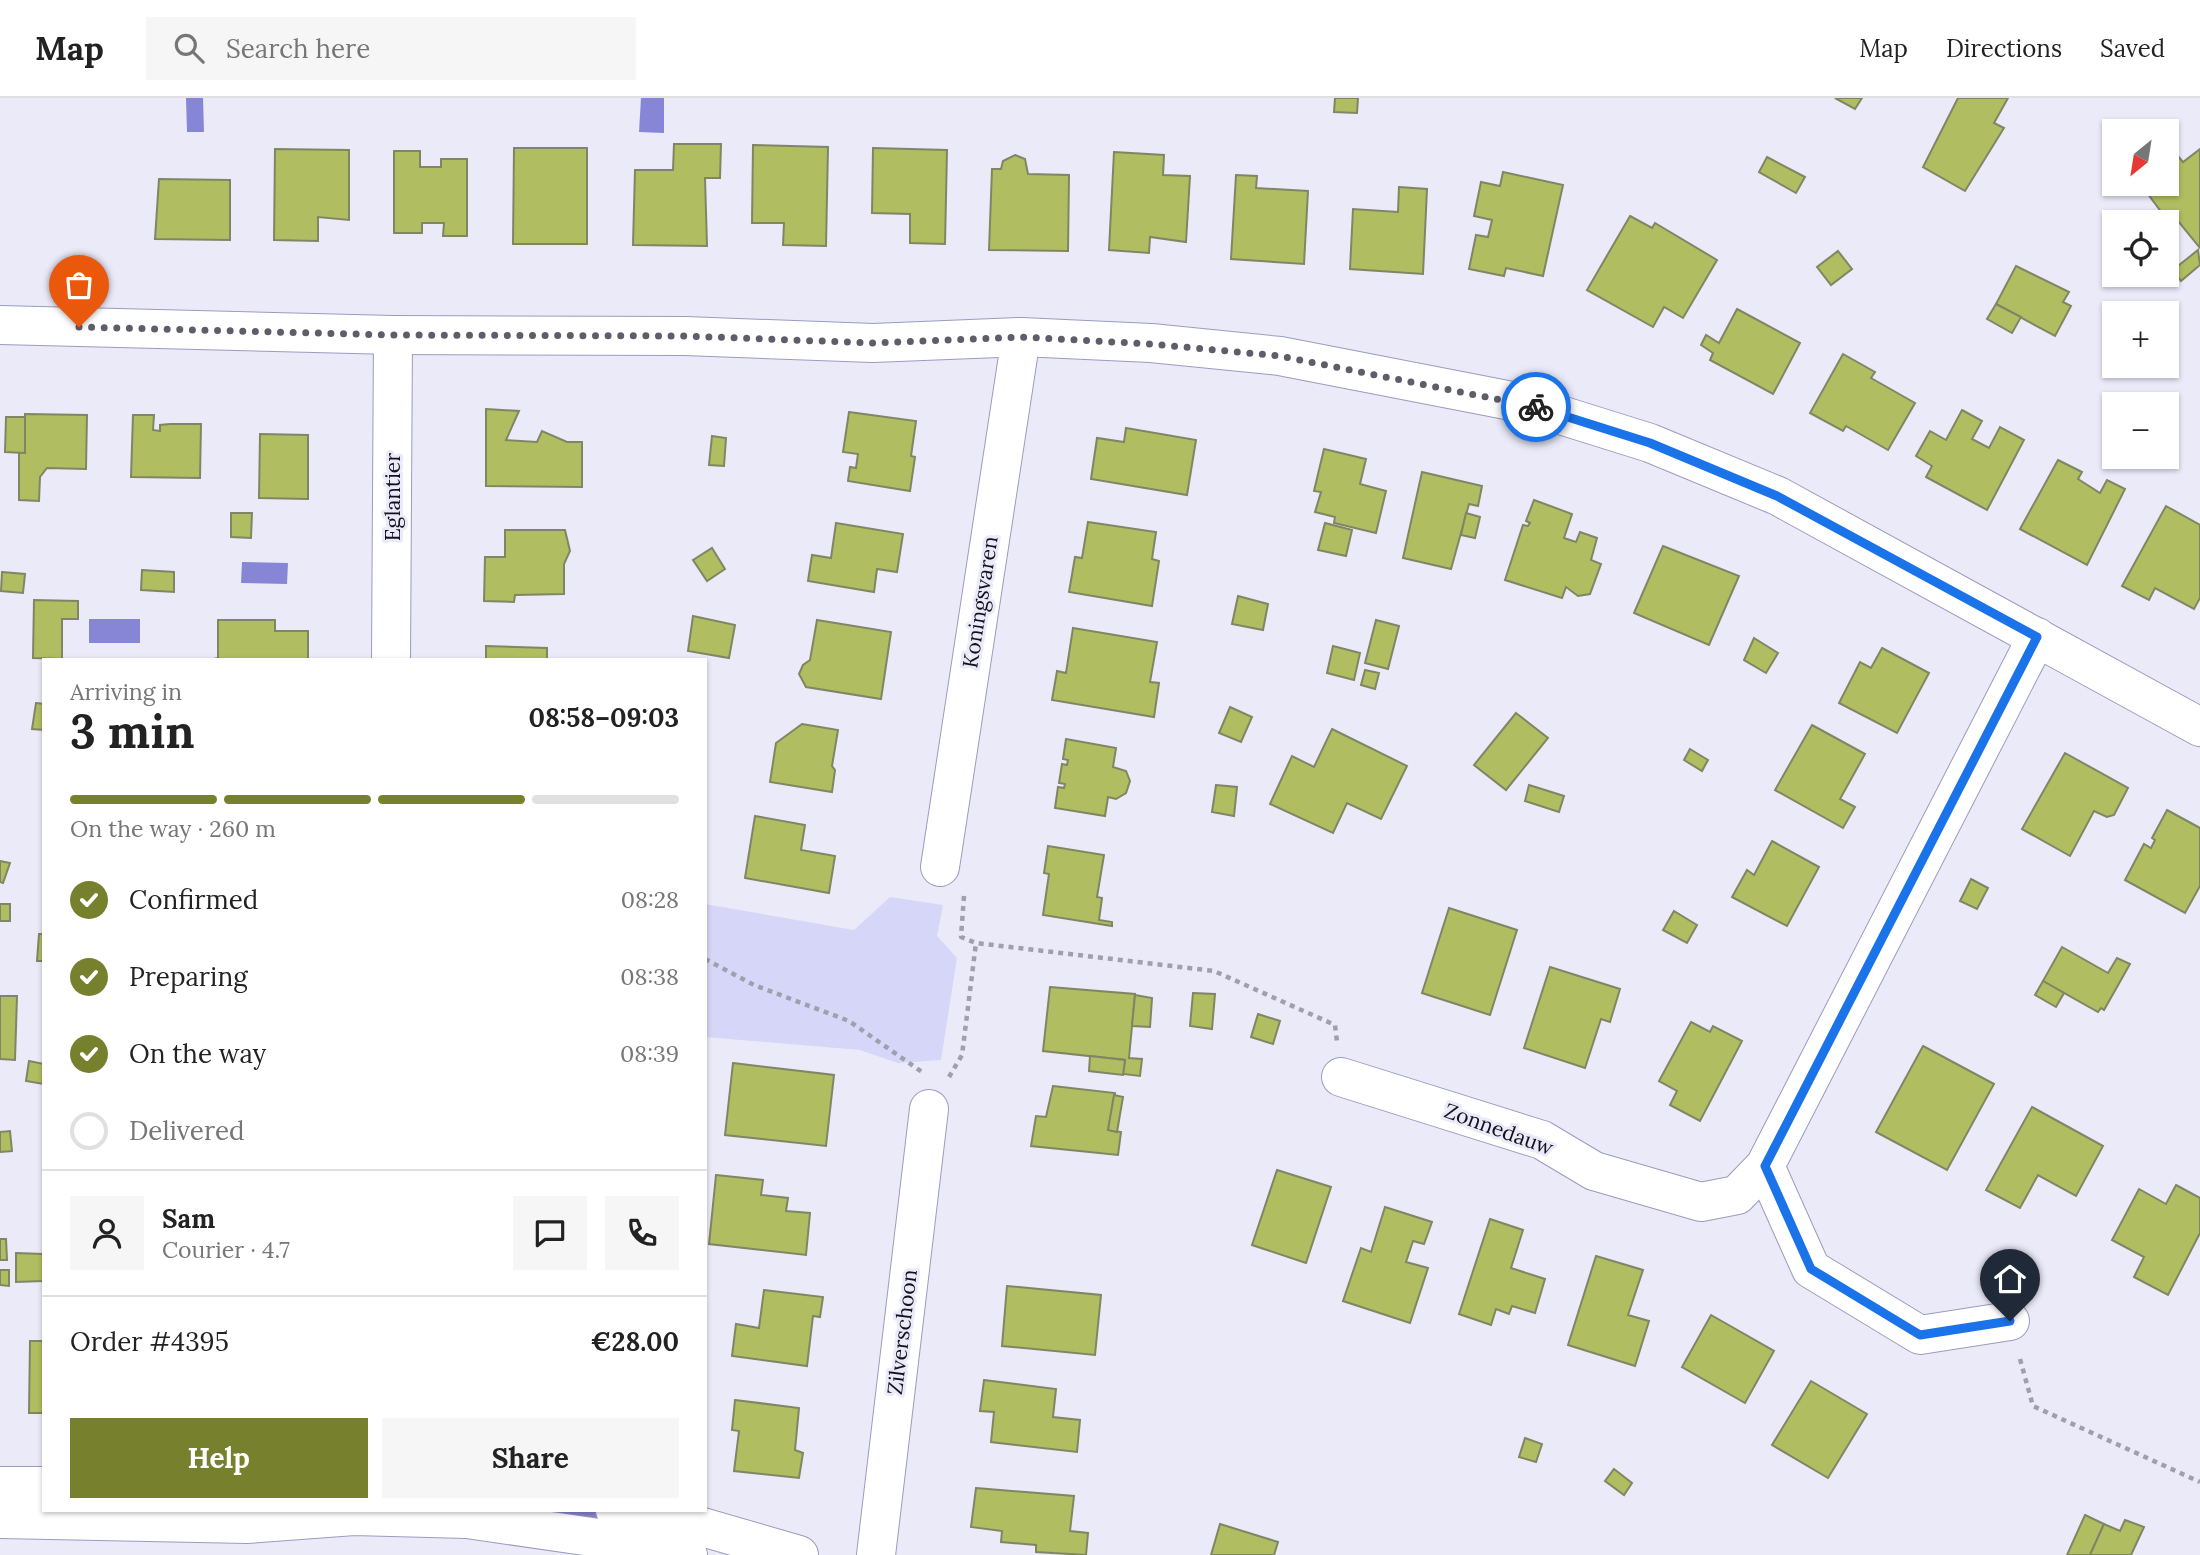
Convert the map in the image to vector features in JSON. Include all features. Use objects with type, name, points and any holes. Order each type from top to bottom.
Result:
[{"type":"street","points":[[0,325],[393,335],[685,336],[873,343],[1021,337],[1151,344],[1280,356],[1522,403],[1650,443],[1777,496],[2200,727]]},
{"type":"street","name":"Eglantier","points":[[391,658],[393,335]]},
{"type":"street","name":"Koningsvaren","points":[[940,867],[1021,337]]},
{"type":"street","name":"Zonnedauw","points":[[1341,1077],[1542,1140],[1594,1171],[1701,1202],[1737,1195],[1765,1166],[2037,637]]},
{"type":"street","name":"Zilverschoon","points":[[876,1555],[935,1092]]},
{"type":"street","points":[[1765,1166],[1811,1269],[1920,1335],[2010,1321]]},
{"type":"street","points":[[0,1486],[42,1486]]},
{"type":"street","points":[[627,1512],[685,1522],[799,1555]]},
{"type":"street","points":[[0,1519],[247,1530],[354,1516],[467,1519],[648,1545],[688,1555]]},
{"type":"path","points":[[940,867],[964,895],[961,937],[976,943],[1214,971],[1335,1026],[1341,1077]]},
{"type":"path","points":[[707,960],[754,985],[849,1021],[935,1092],[962,1055],[976,943]]},
{"type":"path","points":[[2010,1321],[2033,1406],[2200,1482]]},
{"type":"shaded area","points":[[186,98],[203,98],[204,132],[187,132]]},
{"type":"shaded area","points":[[641,98],[664,98],[664,133],[639,132]]},
{"type":"shaded area","points":[[242,562],[288,563],[287,584],[241,583]]},
{"type":"shaded area","points":[[89,619],[140,619],[140,643],[89,643]]},
{"type":"shaded area","points":[[890,897],[943,905],[937,936],[957,958],[941,1060],[898,1063],[860,1050],[707,1037],[707,904],[854,930]]},
{"type":"building","points":[[1335,98],[1358,98],[1357,113],[1334,112]]},
{"type":"building","points":[[1835,98],[1862,98],[1855,109]]},
{"type":"building","points":[[1958,98],[2008,98],[1994,123],[2004,128],[1965,191],[1923,167]]},
{"type":"building","points":[[674,144],[721,144],[720,178],[705,178],[707,246],[633,245],[635,170],[673,170]]},
{"type":"building","points":[[753,145],[828,147],[826,246],[783,245],[784,223],[752,223]]},
{"type":"building","points":[[514,148],[587,148],[587,244],[513,244]]},
{"type":"building","points":[[873,148],[947,150],[945,244],[910,243],[910,214],[872,213]]},
{"type":"building","points":[[275,149],[349,150],[349,220],[318,217],[318,241],[274,240]]},
{"type":"building","points":[[2200,149],[2200,248],[2179,222],[2179,210],[2160,210],[2149,196],[2179,196],[2179,157],[2183,162]]},
{"type":"building","points":[[394,151],[420,151],[420,167],[441,167],[441,159],[467,159],[467,236],[443,236],[444,223],[422,223],[422,233],[394,233]]},
{"type":"building","points":[[1114,152],[1164,155],[1163,175],[1190,176],[1186,242],[1150,237],[1149,253],[1109,250]]},
{"type":"building","points":[[1015,155],[1025,159],[1028,174],[1069,175],[1068,251],[989,250],[992,169],[1001,169],[1003,161]]},
{"type":"building","points":[[1767,157],[1805,177],[1796,193],[1759,172]]},
{"type":"building","points":[[1503,172],[1563,185],[1543,276],[1506,268],[1504,276],[1469,269],[1476,235],[1488,237],[1492,220],[1474,216],[1481,182],[1500,186]]},
{"type":"building","points":[[1236,175],[1257,176],[1256,188],[1308,191],[1304,264],[1231,259]]},
{"type":"building","points":[[159,179],[230,180],[230,240],[155,239]]},
{"type":"building","points":[[1399,187],[1427,189],[1423,274],[1350,269],[1353,209],[1398,212]]},
{"type":"building","points":[[1630,216],[1652,228],[1655,223],[1717,260],[1683,318],[1664,307],[1653,327],[1587,290]]},
{"type":"building","points":[[2198,250],[2200,265],[2181,281],[2179,265]]},
{"type":"building","points":[[1838,251],[1852,269],[1831,285],[1817,267]]},
{"type":"building","points":[[2016,266],[2069,292],[2063,302],[2071,306],[2055,336],[1996,304]]},
{"type":"building","points":[[1996,304],[2021,317],[2012,333],[1987,319]]},
{"type":"building","points":[[1737,309],[1800,343],[1773,394],[1710,360],[1713,353],[1701,345],[1706,335],[1719,343]]},
{"type":"building","points":[[1843,354],[1875,372],[1871,378],[1915,403],[1888,450],[1846,426],[1843,431],[1810,413]]},
{"type":"building","points":[[486,409],[519,411],[506,440],[537,442],[542,431],[567,442],[582,442],[582,487],[486,486]]},
{"type":"building","points":[[1962,410],[1982,421],[1972,439],[1989,448],[2000,427],[2024,440],[1987,510],[1926,477],[1932,466],[1916,456],[1930,431],[1946,440]]},
{"type":"building","points":[[849,412],[916,421],[910,491],[848,481],[850,467],[856,468],[858,454],[843,452]]},
{"type":"building","points":[[25,414],[87,415],[86,469],[47,468],[40,477],[39,501],[19,500],[19,452],[25,453]]},
{"type":"building","points":[[133,415],[154,415],[153,430],[160,431],[160,425],[201,424],[200,478],[131,477]]},
{"type":"building","points":[[6,417],[25,417],[25,453],[5,452]]},
{"type":"building","points":[[1126,428],[1196,440],[1187,495],[1091,479],[1097,438],[1124,442]]},
{"type":"building","points":[[260,434],[308,435],[308,499],[259,498]]},
{"type":"building","points":[[712,436],[726,438],[724,466],[709,465]]},
{"type":"building","points":[[1324,449],[1366,459],[1360,484],[1386,491],[1376,533],[1334,523],[1335,517],[1315,512],[1321,492],[1314,491]]},
{"type":"building","points":[[2058,460],[2082,472],[2078,479],[2100,493],[2107,480],[2125,489],[2087,565],[2020,529]]},
{"type":"building","points":[[1422,472],[1482,486],[1478,506],[1469,504],[1451,569],[1403,558]]},
{"type":"building","points":[[1534,500],[1572,514],[1564,538],[1576,542],[1580,532],[1597,538],[1591,560],[1601,564],[1590,594],[1578,596],[1566,587],[1562,598],[1505,580],[1523,525],[1528,526],[1530,523],[1526,521]]},
{"type":"building","points":[[2166,506],[2200,525],[2200,598],[2194,609],[2155,588],[2149,600],[2122,586]]},
{"type":"building","points":[[231,513],[252,513],[251,538],[231,537]]},
{"type":"building","points":[[1466,513],[1480,517],[1475,538],[1461,535]]},
{"type":"building","points":[[1088,522],[1156,532],[1152,559],[1159,561],[1152,606],[1069,592],[1075,557],[1082,558]]},
{"type":"building","points":[[836,523],[903,534],[897,572],[877,569],[874,592],[808,581],[812,555],[831,558]]},
{"type":"building","points":[[1325,523],[1352,530],[1346,556],[1318,550]]},
{"type":"building","points":[[505,530],[565,530],[570,551],[564,564],[564,594],[515,595],[514,602],[484,601],[485,557],[505,557]]},
{"type":"building","points":[[1663,546],[1739,576],[1709,645],[1634,613]]},
{"type":"building","points":[[712,548],[725,569],[707,581],[693,560]]},
{"type":"building","points":[[142,570],[174,572],[174,592],[141,590]]},
{"type":"building","points":[[2,572],[25,574],[23,593],[1,591]]},
{"type":"building","points":[[1238,596],[1268,604],[1263,630],[1232,624]]},
{"type":"building","points":[[34,600],[78,601],[78,619],[62,619],[62,658],[33,658]]},
{"type":"building","points":[[693,616],[735,625],[729,658],[688,651]]},
{"type":"building","points":[[218,620],[275,620],[275,631],[308,631],[308,658],[218,658]]},
{"type":"building","points":[[817,620],[891,632],[881,699],[806,687],[799,674],[803,665],[810,660]]},
{"type":"building","points":[[1376,620],[1399,626],[1388,669],[1365,663]]},
{"type":"building","points":[[1073,628],[1157,642],[1150,682],[1159,683],[1154,717],[1052,700],[1057,671],[1066,673]]},
{"type":"building","points":[[1754,638],[1778,653],[1766,673],[1744,660]]},
{"type":"building","points":[[486,646],[547,648],[547,658],[486,658]]},
{"type":"building","points":[[1333,646],[1360,653],[1354,680],[1327,673]]},
{"type":"building","points":[[1882,648],[1929,673],[1897,733],[1839,703],[1860,662],[1871,668]]},
{"type":"building","points":[[1365,670],[1379,673],[1375,689],[1361,685]]},
{"type":"building","points":[[36,703],[42,704],[42,730],[32,729]]},
{"type":"building","points":[[1230,707],[1252,717],[1241,742],[1219,733]]},
{"type":"building","points":[[1516,713],[1548,738],[1506,790],[1474,765]]},
{"type":"building","points":[[802,724],[838,730],[832,766],[835,770],[832,792],[770,782],[776,743]]},
{"type":"building","points":[[1812,725],[1865,754],[1840,799],[1855,807],[1843,828],[1775,790]]},
{"type":"building","points":[[1332,729],[1407,766],[1381,819],[1347,803],[1333,833],[1270,804],[1292,756],[1314,767]]},
{"type":"building","points":[[1066,739],[1116,748],[1113,767],[1126,771],[1130,781],[1126,793],[1116,799],[1108,797],[1105,816],[1055,808],[1058,787],[1064,788],[1065,784],[1059,783],[1062,764],[1067,765],[1068,760],[1063,759]]},
{"type":"building","points":[[1690,749],[1708,760],[1702,771],[1684,760]]},
{"type":"building","points":[[2065,753],[2128,788],[2114,815],[2107,817],[2094,811],[2070,856],[2022,829]]},
{"type":"building","points":[[1216,785],[1237,787],[1234,816],[1212,812]]},
{"type":"building","points":[[1529,785],[1564,796],[1559,812],[1525,801]]},
{"type":"building","points":[[2167,810],[2200,828],[2200,886],[2185,913],[2125,880],[2144,844],[2151,848],[2155,840],[2152,838]]},
{"type":"building","points":[[755,816],[805,825],[801,850],[835,856],[829,893],[745,878]]},
{"type":"building","points":[[1772,841],[1819,867],[1787,926],[1732,897],[1747,870],[1754,875]]},
{"type":"building","points":[[1048,846],[1104,855],[1097,897],[1102,898],[1099,920],[1112,922],[1112,926],[1043,915],[1049,874],[1044,873]]},
{"type":"building","points":[[0,861],[10,863],[3,883],[0,882]]},
{"type":"building","points":[[1971,879],[1988,888],[1977,909],[1960,901]]},
{"type":"building","points":[[0,904],[10,904],[10,921],[0,921]]},
{"type":"building","points":[[1449,908],[1517,930],[1490,1015],[1422,993]]},
{"type":"building","points":[[1674,911],[1697,925],[1687,943],[1663,930]]},
{"type":"building","points":[[39,934],[42,934],[42,961],[37,961]]},
{"type":"building","points":[[2062,947],[2108,973],[2117,958],[2130,964],[2104,1010],[2101,1008],[2098,1012],[2043,981]]},
{"type":"building","points":[[1550,967],[1620,989],[1610,1022],[1601,1019],[1585,1068],[1524,1048]]},
{"type":"building","points":[[2043,981],[2064,993],[2056,1007],[2035,995]]},
{"type":"building","points":[[1050,987],[1135,994],[1129,1058],[1142,1059],[1140,1076],[1123,1074],[1125,1060],[1043,1051]]},
{"type":"building","points":[[1193,993],[1215,994],[1212,1029],[1190,1026]]},
{"type":"building","points":[[1135,995],[1152,998],[1150,1027],[1132,1026]]},
{"type":"building","points":[[0,996],[17,996],[15,1060],[0,1059]]},
{"type":"building","points":[[1258,1014],[1280,1021],[1273,1044],[1251,1037]]},
{"type":"building","points":[[1691,1022],[1710,1032],[1713,1026],[1742,1041],[1700,1121],[1670,1105],[1677,1091],[1659,1081]]},
{"type":"building","points":[[1923,1046],[1994,1084],[1947,1170],[1876,1132]]},
{"type":"building","points":[[1090,1056],[1125,1060],[1123,1075],[1089,1071]]},
{"type":"building","points":[[29,1061],[42,1064],[42,1084],[26,1081]]},
{"type":"building","points":[[733,1063],[834,1075],[826,1146],[725,1135]]},
{"type":"building","points":[[1053,1086],[1115,1093],[1108,1130],[1121,1132],[1118,1155],[1031,1146],[1036,1116],[1046,1117]]},
{"type":"building","points":[[1114,1095],[1123,1097],[1117,1132],[1108,1130]]},
{"type":"building","points":[[2032,1107],[2103,1146],[2076,1196],[2038,1175],[2020,1208],[1986,1190]]},
{"type":"building","points":[[10,1131],[12,1151],[0,1152],[0,1132]]},
{"type":"building","points":[[1277,1170],[1331,1187],[1306,1263],[1252,1245]]},
{"type":"building","points":[[716,1175],[763,1180],[761,1195],[788,1198],[786,1211],[810,1213],[806,1255],[709,1244]]},
{"type":"building","points":[[2176,1185],[2200,1198],[2200,1233],[2168,1295],[2134,1277],[2144,1257],[2112,1240],[2139,1189],[2166,1204]]},
{"type":"building","points":[[1385,1207],[1432,1222],[1424,1244],[1413,1241],[1406,1262],[1428,1268],[1410,1323],[1343,1301],[1361,1248],[1371,1252]]},
{"type":"building","points":[[1490,1219],[1523,1230],[1511,1268],[1545,1279],[1535,1313],[1512,1306],[1509,1314],[1496,1309],[1491,1325],[1459,1314]]},
{"type":"building","points":[[0,1239],[6,1239],[7,1260],[0,1260]]},
{"type":"building","points":[[16,1253],[42,1254],[42,1281],[16,1282]]},
{"type":"building","points":[[1596,1256],[1643,1270],[1628,1315],[1649,1321],[1635,1366],[1568,1345]]},
{"type":"building","points":[[0,1270],[9,1270],[9,1286],[0,1285]]},
{"type":"building","points":[[1007,1286],[1101,1295],[1095,1355],[1002,1346]]},
{"type":"building","points":[[764,1290],[823,1297],[820,1317],[813,1316],[807,1366],[732,1356],[736,1324],[759,1328]]},
{"type":"building","points":[[1711,1315],[1774,1351],[1745,1403],[1682,1367]]},
{"type":"building","points":[[30,1341],[42,1341],[42,1413],[29,1413]]},
{"type":"building","points":[[984,1380],[1056,1389],[1053,1417],[1080,1420],[1077,1452],[991,1442],[994,1412],[980,1411]]},
{"type":"building","points":[[1811,1381],[1867,1414],[1828,1478],[1772,1445]]},
{"type":"building","points":[[735,1400],[799,1408],[795,1450],[803,1453],[799,1478],[734,1471],[739,1431],[732,1430]]},
{"type":"building","points":[[1525,1438],[1542,1444],[1536,1462],[1519,1457]]},
{"type":"building","points":[[1614,1469],[1632,1483],[1624,1495],[1605,1481]]},
{"type":"building","points":[[976,1488],[1074,1496],[1070,1531],[1088,1533],[1086,1555],[1036,1552],[1036,1545],[1001,1542],[1002,1531],[971,1527]]},
{"type":"building","points":[[2085,1515],[2104,1524],[2090,1555],[2067,1555]]},
{"type":"building","points":[[2125,1520],[2144,1527],[2131,1555],[2090,1555],[2104,1524],[2120,1531]]},
{"type":"building","points":[[1220,1524],[1278,1542],[1274,1555],[1211,1555]]},
{"type":"waterway","points":[[564,1512],[611,1520]]},
{"type":"way so far","points":[[79,327],[393,335],[685,336],[873,343],[1021,337],[1151,344],[1280,356],[1536,407]]},
{"type":"route","points":[[1536,407],[1650,443],[1777,496],[2037,637],[1765,1166],[1811,1269],[1920,1335],[2010,1321]]}]
